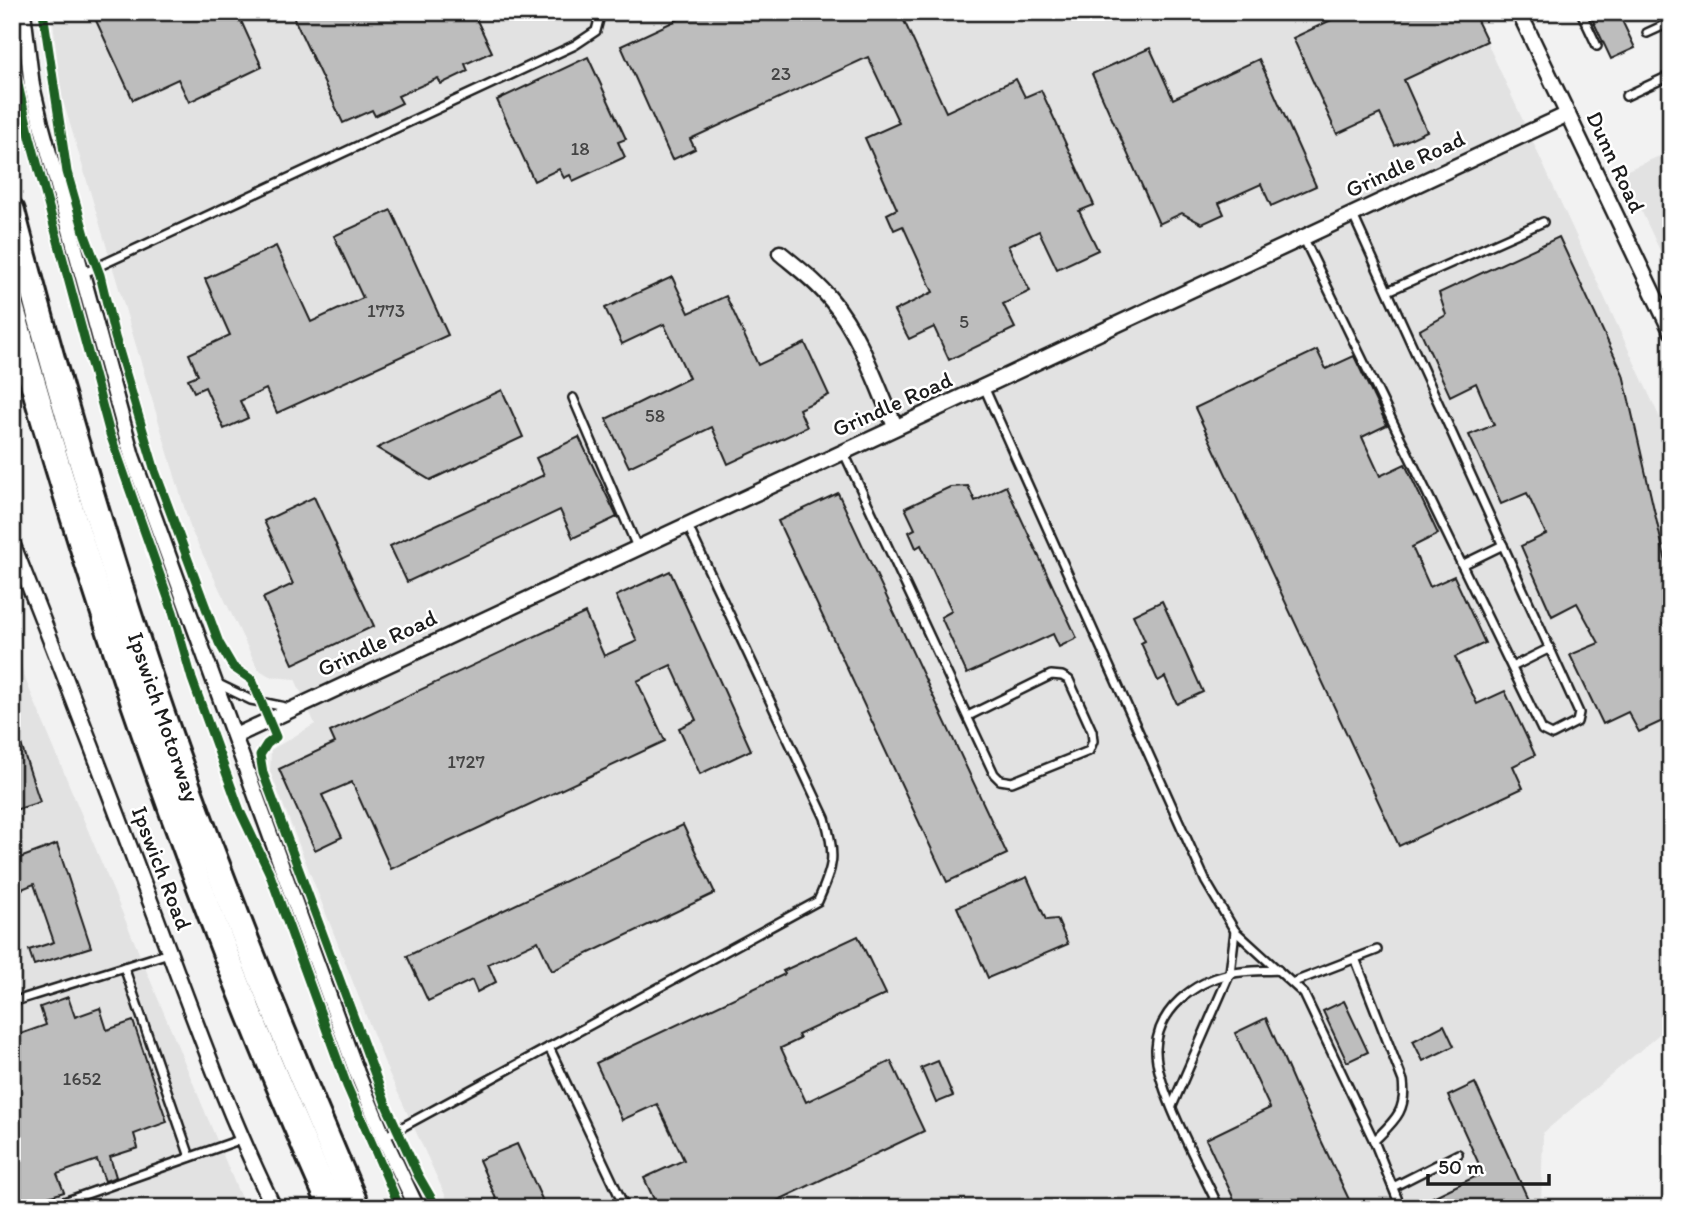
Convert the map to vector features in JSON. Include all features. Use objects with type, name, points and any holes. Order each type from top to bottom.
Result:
[{"type":"highway","name":"Ipswich Motorway","points":[[12,211],[67,417],[166,724],[250,950],[357,1208]]},
{"type":"highway","name":"Ipswich Motorway","points":[[12,309],[80,540],[158,777],[239,992],[332,1208]]},
{"type":"street","points":[[23,12],[32,86],[41,124],[132,456],[357,1073],[384,1138],[418,1208]]},
{"type":"street","name":"Dunn Road","points":[[1519,12],[1671,331]]},
{"type":"street","name":"Grindle Road","points":[[235,736],[1568,114]]},
{"type":"street","points":[[780,253],[815,282],[834,303],[851,331],[895,426]]},
{"type":"street","points":[[1656,299],[1671,292]]},
{"type":"street","name":"Ipswich Road","points":[[12,543],[242,1139],[274,1208]]},
{"type":"lane","points":[[81,274],[575,45],[596,31],[601,12]]},
{"type":"lane","points":[[1581,12],[1597,46]]},
{"type":"lane","points":[[1647,33],[1671,22]]},
{"type":"lane","points":[[1626,96],[1671,75]]},
{"type":"lane","points":[[1303,236],[1542,730],[1547,735],[1552,735],[1577,722],[1579,718],[1550,648],[1352,213]]},
{"type":"lane","points":[[1388,291],[1543,222]]},
{"type":"lane","points":[[984,387],[1206,882],[1235,931],[1294,982],[1313,1009],[1374,1141],[1401,1208]]},
{"type":"lane","points":[[573,398],[637,547]]},
{"type":"lane","points":[[843,451],[994,775],[1012,782],[1089,751],[1093,741],[1092,731],[1069,680],[1062,676],[1051,675],[968,716]]},
{"type":"lane","points":[[384,1138],[818,901],[831,872],[833,846],[825,818],[687,524]]},
{"type":"lane","points":[[1462,565],[1503,545]]},
{"type":"lane","points":[[1512,667],[1550,648]]},
{"type":"lane","points":[[215,683],[251,700],[292,708]]},
{"type":"lane","points":[[1172,1106],[1230,973],[1235,931]]},
{"type":"lane","points":[[1294,982],[1377,950]]},
{"type":"lane","points":[[12,1002],[169,953]]},
{"type":"lane","points":[[1355,958],[1403,1081],[1405,1095],[1397,1118],[1374,1141]]},
{"type":"lane","points":[[124,967],[190,1157]]},
{"type":"lane","points":[[1219,1208],[1172,1106],[1158,1068],[1156,1047],[1169,1014],[1182,997],[1196,986],[1230,973],[1278,970]]},
{"type":"lane","points":[[549,1047],[625,1208]]},
{"type":"lane","points":[[47,1208],[242,1139]]},
{"type":"lane","points":[[1393,1186],[1458,1154]]},
{"type":"shaded area","points":[[52,12],[1473,12],[1671,442],[1671,1024],[1543,1133],[1541,1208],[451,1208],[387,1069],[270,771],[271,750],[315,724],[295,679],[271,677],[258,669],[191,530],[61,94]]},
{"type":"shaded area","points":[[1671,151],[1671,274],[1623,172]]},
{"type":"shaded area","points":[[12,635],[26,681],[245,1208],[12,1208]]},
{"type":"building","points":[[92,12],[237,12],[262,67],[189,102],[178,79],[133,100]]},
{"type":"building","points":[[291,12],[473,12],[492,52],[465,64],[468,71],[441,84],[438,78],[398,96],[402,103],[375,116],[372,110],[343,123]]},
{"type":"building","points":[[694,12],[900,12],[946,112],[1016,79],[1025,97],[1041,90],[1094,205],[1079,211],[1098,250],[1057,269],[1039,231],[1008,246],[1030,291],[1003,304],[1015,328],[949,360],[934,327],[909,339],[894,311],[933,292],[903,226],[894,230],[887,214],[897,209],[865,138],[899,123],[868,57],[690,139],[695,149],[672,160],[621,46]]},
{"type":"building","points":[[1348,12],[1473,12],[1487,41],[1404,80],[1427,131],[1395,146],[1380,114],[1337,134],[1293,38]]},
{"type":"building","points":[[1589,12],[1618,12],[1635,48],[1611,59]]},
{"type":"building","points":[[1150,48],[1173,99],[1259,59],[1316,186],[1271,206],[1261,184],[1219,203],[1224,214],[1202,224],[1182,213],[1159,224],[1092,74]]},
{"type":"building","points":[[588,57],[626,139],[618,142],[625,157],[573,181],[570,175],[564,178],[559,169],[534,181],[497,100]]},
{"type":"building","points":[[391,210],[448,335],[277,413],[266,389],[240,401],[248,418],[224,429],[205,387],[194,392],[188,379],[198,375],[189,354],[230,335],[205,279],[276,246],[311,322],[363,298],[334,236]]},
{"type":"building","points":[[1559,237],[1623,374],[1671,584],[1671,717],[1639,732],[1628,712],[1603,724],[1570,655],[1599,643],[1577,603],[1552,616],[1521,546],[1546,534],[1527,493],[1501,504],[1469,435],[1494,425],[1476,383],[1450,396],[1420,330],[1446,315],[1439,293]]},
{"type":"building","points":[[672,277],[689,313],[726,296],[758,365],[805,343],[829,395],[799,409],[807,427],[728,464],[712,427],[629,467],[606,419],[689,378],[664,324],[622,344],[605,308]]},
{"type":"building","points":[[1317,350],[1326,369],[1354,356],[1387,425],[1362,437],[1380,476],[1405,464],[1438,534],[1412,547],[1430,587],[1454,576],[1485,643],[1455,657],[1477,704],[1505,691],[1535,755],[1513,766],[1523,788],[1399,846],[1195,408]]},
{"type":"building","points":[[502,390],[523,437],[430,480],[377,448]]},
{"type":"building","points":[[579,437],[617,517],[573,538],[560,510],[407,582],[390,546],[544,475],[536,458]]},
{"type":"building","points":[[968,486],[975,501],[1006,486],[1077,638],[1059,647],[1053,634],[967,674],[941,617],[952,611],[921,545],[916,548],[909,532],[915,529],[905,508],[950,487]]},
{"type":"building","points":[[838,493],[1007,854],[947,882],[778,521]]},
{"type":"building","points":[[314,497],[374,626],[293,664],[263,598],[293,584],[264,521]]},
{"type":"building","points":[[670,571],[751,750],[700,774],[679,728],[696,720],[671,665],[637,681],[665,741],[391,869],[352,782],[322,795],[342,837],[315,850],[279,769],[335,743],[330,732],[585,613],[604,656],[637,641],[616,596]]},
{"type":"building","points":[[1162,601],[1203,692],[1177,704],[1165,677],[1158,681],[1141,643],[1145,641],[1133,615]]},
{"type":"building","points":[[15,726],[40,802],[12,811],[12,727]]},
{"type":"building","points":[[683,825],[715,893],[552,971],[538,941],[488,964],[496,982],[477,992],[472,980],[428,1001],[407,956]]},
{"type":"building","points":[[57,844],[91,947],[34,965],[29,950],[54,942],[34,884],[12,893],[12,861]]},
{"type":"building","points":[[1027,877],[1046,920],[1057,919],[1068,944],[988,978],[957,907]]},
{"type":"building","points":[[858,936],[886,994],[798,1035],[800,1039],[781,1048],[806,1102],[891,1061],[924,1131],[762,1208],[658,1208],[644,1178],[684,1160],[657,1104],[622,1120],[596,1063],[785,974],[783,971]]},
{"type":"building","points":[[68,997],[75,1017],[100,1008],[107,1030],[133,1021],[167,1122],[134,1134],[138,1148],[110,1157],[116,1177],[105,1181],[97,1160],[57,1174],[64,1192],[12,1208],[12,1037],[46,1025],[40,1007]]},
{"type":"building","points":[[1344,1001],[1368,1052],[1347,1062],[1323,1011]]},
{"type":"building","points":[[1266,1018],[1353,1208],[1238,1208],[1206,1139],[1270,1108],[1235,1033]]},
{"type":"building","points":[[1444,1025],[1454,1046],[1423,1061],[1413,1041]]},
{"type":"building","points":[[938,1061],[953,1096],[936,1103],[921,1068]]},
{"type":"building","points":[[1475,1083],[1528,1199],[1510,1208],[1410,1208],[1483,1173],[1448,1096]]},
{"type":"building","points":[[517,1144],[546,1208],[500,1208],[479,1160]]},
{"type":"cycle path","points":[[43,12],[67,172],[100,275],[115,337],[155,471],[219,643],[233,667],[252,680],[276,737],[260,755],[263,773],[387,1107],[418,1175],[437,1208]]},
{"type":"cycle path","points":[[12,45],[30,137],[110,434],[173,612],[192,679],[240,811],[269,872],[347,1086],[400,1208]]}]
